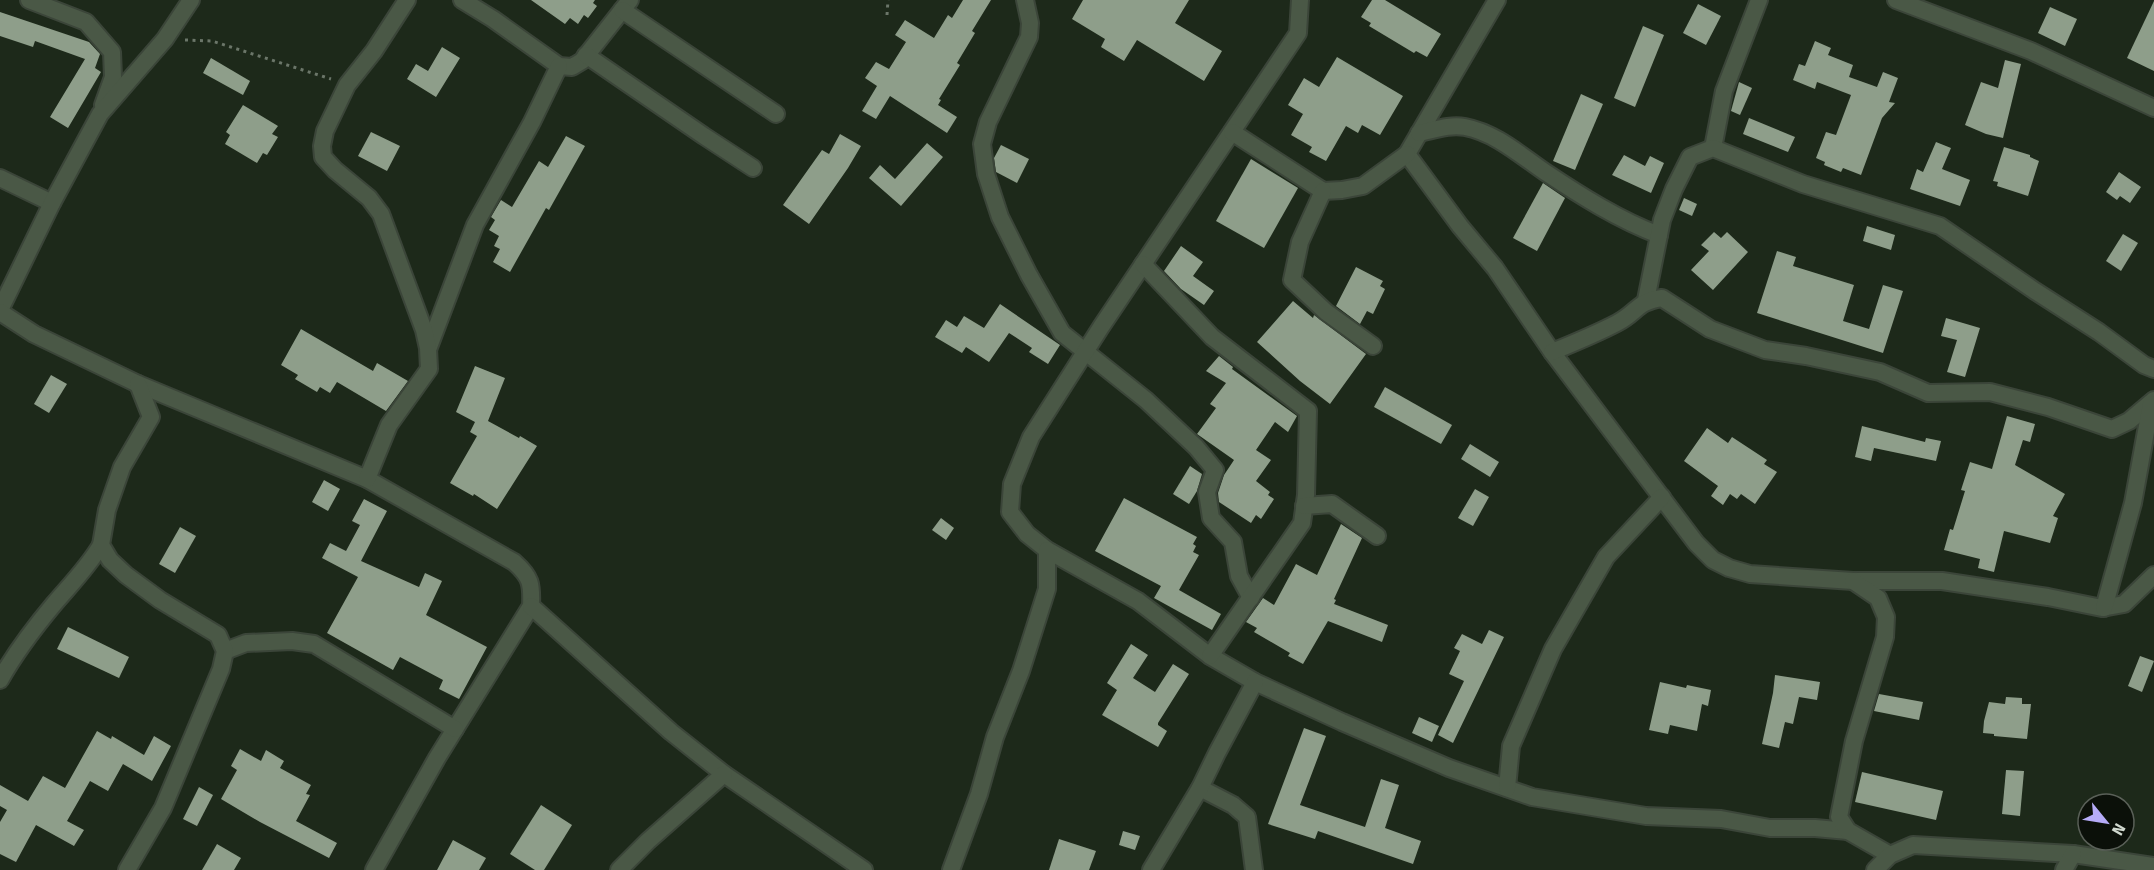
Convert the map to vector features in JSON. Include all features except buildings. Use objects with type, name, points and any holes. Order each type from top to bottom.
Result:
[{"type":"street","points":[[29,0],[86,22],[112,52],[113,77],[99,114],[52,203],[0,311],[34,334],[138,384],[367,479],[514,562],[525,572],[532,587],[531,606],[455,729],[374,870]]},
{"type":"street","points":[[99,114],[165,39],[191,0]]},
{"type":"street","points":[[367,479],[389,425],[429,369],[428,348],[424,330],[381,214],[369,198],[323,157],[322,146],[325,132],[347,85],[374,51],[407,0]]},
{"type":"street","points":[[462,0],[559,66],[572,67],[586,55],[626,5],[776,114]]},
{"type":"street","points":[[1025,0],[1030,23],[1029,37],[984,131],[982,144],[986,174],[1000,217],[1062,333],[1146,400],[1196,447],[1215,470],[1207,492],[1211,518],[1233,542],[1239,576],[1251,598]]},
{"type":"street","points":[[1300,0],[1298,33],[1143,264],[1032,437],[1012,484],[1010,512],[1028,534],[1047,550],[1138,601],[1210,656],[1255,682],[1449,768],[1532,797],[1646,816],[1721,819],[1770,828],[1848,831],[1890,855]]},
{"type":"street","points":[[1232,132],[1323,191],[1363,186],[1407,154],[1497,0]]},
{"type":"street","points":[[1713,148],[1724,91],[1759,0]]},
{"type":"street","points":[[1896,0],[2031,51],[2154,108]]},
{"type":"street","points":[[586,55],[753,168]]},
{"type":"street","points":[[428,348],[475,225],[532,122],[559,66]]},
{"type":"street","points":[[1419,133],[1464,127],[1493,136],[1566,186],[1635,226],[1659,235]]},
{"type":"street","points":[[1646,300],[1662,220],[1674,189],[1690,157],[1713,148],[1803,184],[1940,226],[2154,369]]},
{"type":"street","points":[[1407,154],[1460,226],[1495,268],[1552,352],[1662,498],[1696,543],[1713,560],[1729,568],[1750,574],[1853,581],[1953,582],[2104,608],[2124,604],[2154,575]]},
{"type":"street","points":[[0,178],[52,203]]},
{"type":"street","points":[[1323,191],[1300,242],[1292,280],[1326,312],[1373,346]]},
{"type":"street","points":[[1143,264],[1212,337],[1308,411],[1302,523],[1210,656]]},
{"type":"street","points":[[1552,352],[1585,340],[1621,321],[1646,300],[1662,298],[1710,329],[1765,350],[1806,356],[1880,372],[1928,393],[1990,392],[2048,407],[2112,429],[2129,421],[2152,402]]},
{"type":"street","points":[[0,680],[13,657],[53,605],[89,566],[101,545],[107,510],[122,467],[151,417],[138,384]]},
{"type":"street","points":[[2104,608],[2133,503],[2152,402]]},
{"type":"street","points":[[1508,788],[1511,746],[1553,649],[1606,557],[1662,498]]},
{"type":"street","points":[[1304,506],[1332,504],[1377,536]]},
{"type":"street","points":[[101,545],[110,560],[126,575],[160,600],[218,635],[225,651],[221,669],[163,808],[127,870]]},
{"type":"street","points":[[951,870],[979,794],[995,736],[1021,671],[1047,589],[1047,550]]},
{"type":"street","points":[[1848,831],[1839,817],[1854,741],[1885,637],[1886,617],[1878,598],[1853,581]]},
{"type":"street","points":[[531,606],[671,732],[724,774],[864,870]]},
{"type":"street","points":[[225,651],[246,643],[292,641],[314,644],[455,729]]},
{"type":"street","points":[[1150,870],[1200,788],[1255,682]]},
{"type":"street","points":[[619,870],[648,841],[724,774]]},
{"type":"street","points":[[1200,788],[1233,805],[1247,817],[1254,870]]},
{"type":"street","points":[[1875,870],[1890,855],[1913,845],[2073,854],[2154,866]]},
{"type":"street","points":[[2064,870],[2073,854]]},
{"type":"path","points":[[887,15],[888,0]]},
{"type":"path","points":[[165,39],[212,41],[347,85]]}]
